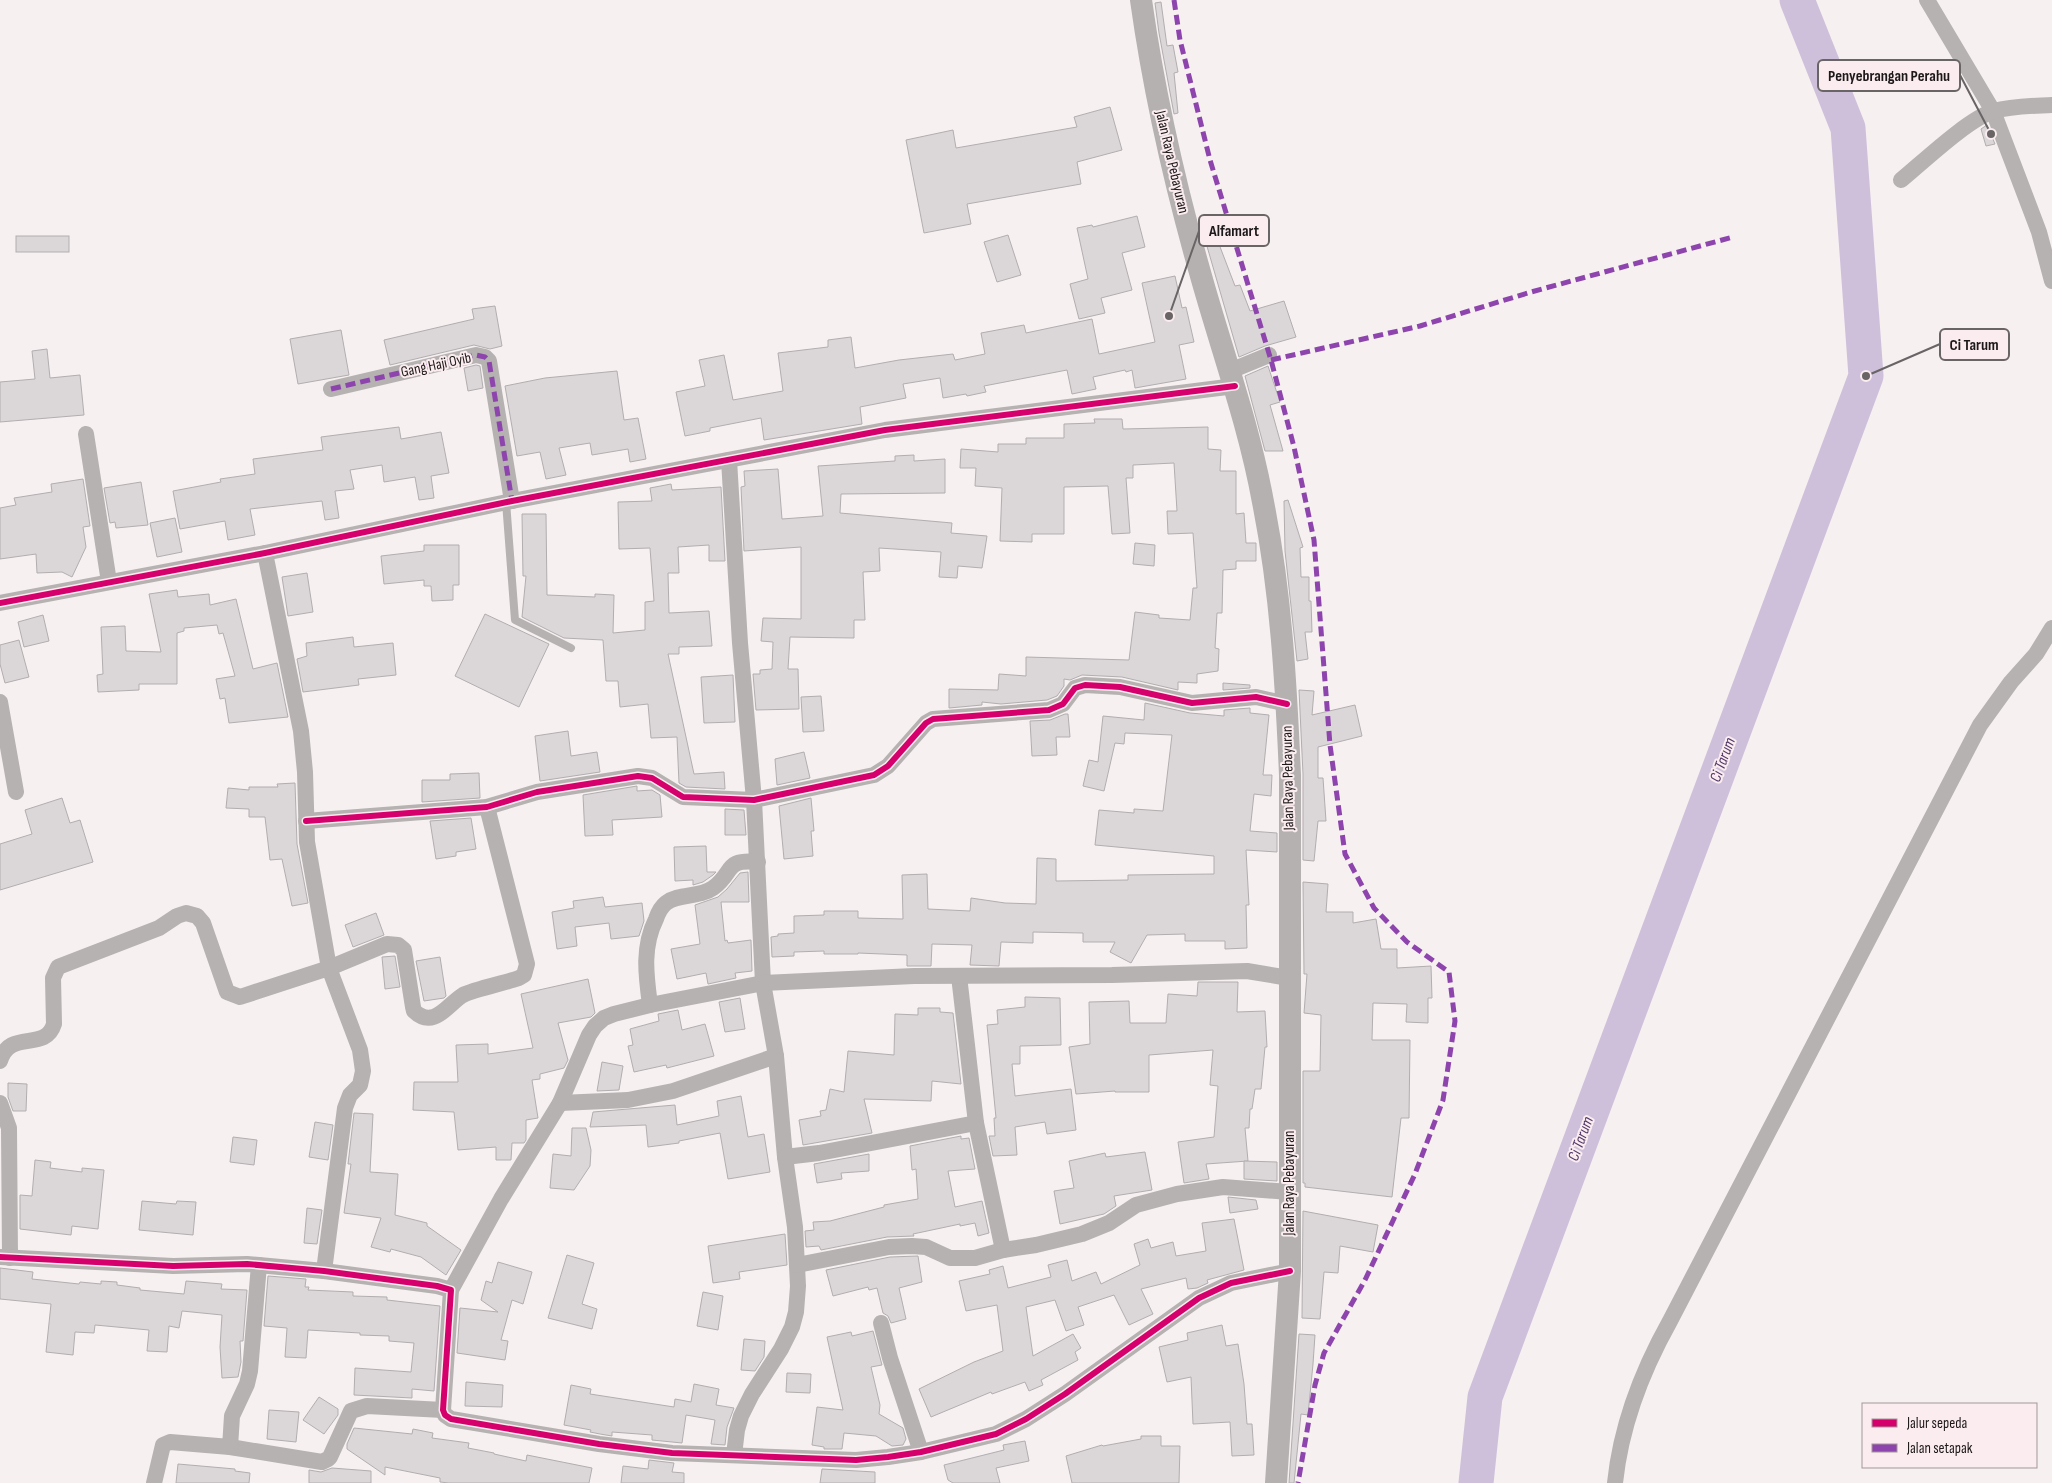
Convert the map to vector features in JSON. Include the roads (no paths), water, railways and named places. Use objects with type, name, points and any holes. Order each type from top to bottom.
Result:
[{"type":"main road","name":"Jalan Raya Pebayuran","points":[[1141,0],[1170,161],[1201,277],[1233,379],[1263,500],[1273,558],[1287,704],[1290,775],[1288,978],[1290,1271],[1276,1483]]},
{"type":"street","points":[[1927,0],[1994,111],[2039,232],[2052,281]]},
{"type":"street","points":[[1901,180],[1966,127],[1994,111],[2052,105]]},
{"type":"street","name":"Gang Haji Oyib","points":[[331,389],[476,355],[485,357],[489,361],[509,502]]},
{"type":"street","points":[[0,603],[265,553],[509,502],[885,430],[1233,379],[1269,355]]},
{"type":"street","points":[[86,434],[109,582]]},
{"type":"street","points":[[728,460],[740,643],[754,800],[764,983],[776,1056],[785,1157],[795,1227],[797,1264],[796,1312],[792,1327],[741,1416],[734,1455]]},
{"type":"street","points":[[265,553],[301,731],[310,863],[329,968],[360,1050],[363,1076],[360,1085],[350,1095],[345,1108],[324,1271]]},
{"type":"street","points":[[1615,1483],[1625,1429],[1649,1359],[1980,725],[2011,682],[2036,654],[2052,628]]},
{"type":"street","points":[[2036,654],[2052,649]]},
{"type":"street","points":[[306,822],[487,807],[537,792],[638,776],[652,778],[683,797],[754,800],[874,775],[888,766],[922,726],[933,719],[1049,710],[1063,704],[1075,688],[1085,685],[1120,687],[1192,703],[1256,698],[1287,704]]},
{"type":"street","points":[[0,702],[16,792]]},
{"type":"street","points":[[0,1061],[10,1044],[42,1038],[52,1030],[54,1024],[53,978],[58,967],[159,928],[177,916],[186,913],[197,916],[203,923],[227,992],[240,997],[329,968],[387,944],[401,946],[404,950],[414,1011],[423,1017],[428,1018],[446,1010],[463,995],[519,978],[524,975],[527,964],[487,807]]},
{"type":"street","points":[[650,1005],[646,946],[649,934],[660,910],[666,903],[676,898],[705,893],[713,888],[735,863],[744,860],[758,862]]},
{"type":"street","points":[[1288,978],[1247,971],[1112,975],[914,976],[764,983],[650,1005],[604,1018],[595,1026],[589,1036],[560,1103],[501,1199],[450,1290],[443,1410],[447,1417],[458,1421],[634,1450],[856,1460],[921,1452],[996,1434],[1026,1419],[1065,1394],[1199,1298],[1231,1283],[1290,1271]]},
{"type":"street","points":[[959,976],[976,1123],[1003,1250]]},
{"type":"street","points":[[560,1103],[628,1100],[673,1092],[776,1056]]},
{"type":"street","points":[[0,1103],[9,1128],[5,1258],[164,1266],[259,1265],[324,1271],[450,1290]]},
{"type":"street","points":[[785,1157],[819,1153],[976,1123]]},
{"type":"street","points":[[797,1264],[889,1247],[904,1246],[926,1247],[950,1258],[975,1258],[1003,1250],[1036,1245],[1082,1234],[1109,1223],[1136,1206],[1177,1194],[1223,1187],[1289,1192]]},
{"type":"street","points":[[230,1447],[232,1416],[247,1384],[250,1371],[259,1265]]},
{"type":"street","points":[[881,1323],[890,1358],[921,1452]]},
{"type":"street","points":[[154,1483],[163,1445],[170,1442],[230,1447],[322,1462],[330,1457],[351,1411],[368,1406],[443,1410]]},
{"type":"lane","points":[[509,502],[515,620],[571,648]]},
{"type":"waterway","name":"Ci Tarum","points":[[1476,1483],[1485,1397],[1866,376],[1848,128],[1797,0]]},
{"type":"place","name":"Penyebrangan Perahu","points":[[1991,134]]},
{"type":"place","name":"Alfamart","points":[[1169,316]]},
{"type":"place","name":"Ci Tarum","points":[[1866,376]]}]
